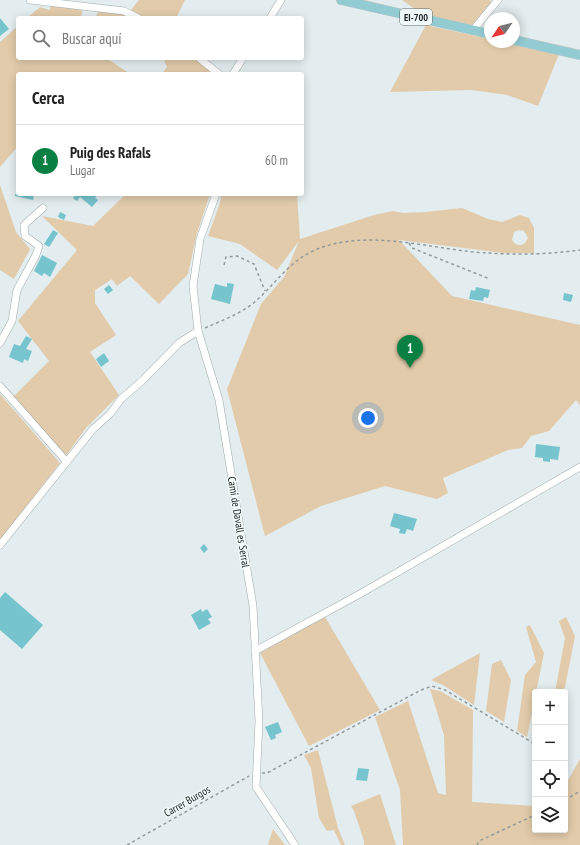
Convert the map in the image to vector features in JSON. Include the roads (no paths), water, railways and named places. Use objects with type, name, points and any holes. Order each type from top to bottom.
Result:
[{"type":"main road","name":"EI-700","points":[[341,0],[484,33]]},
{"type":"main road","points":[[520,41],[580,55]]},
{"type":"street","points":[[30,0],[124,10],[134,16]]},
{"type":"street","points":[[271,16],[281,0]]},
{"type":"street","points":[[473,30],[498,0]]},
{"type":"street","points":[[202,60],[216,72]]},
{"type":"street","points":[[234,72],[243,60]]},
{"type":"street","name":"Camí de Davall es Serral","points":[[215,196],[200,239],[193,286],[198,331],[219,400],[253,606],[259,721],[255,773],[256,787],[296,845]]},
{"type":"street","points":[[0,343],[12,321],[17,290],[36,255],[39,246],[25,236],[24,225],[43,208]]},
{"type":"street","points":[[0,545],[93,430],[110,414],[121,398],[142,381],[179,343],[198,331]]},
{"type":"street","points":[[0,386],[67,462]]},
{"type":"street","points":[[255,651],[358,595],[580,467]]},
{"type":"place","name":"Puig des Rafals","points":[[410,368]]}]
